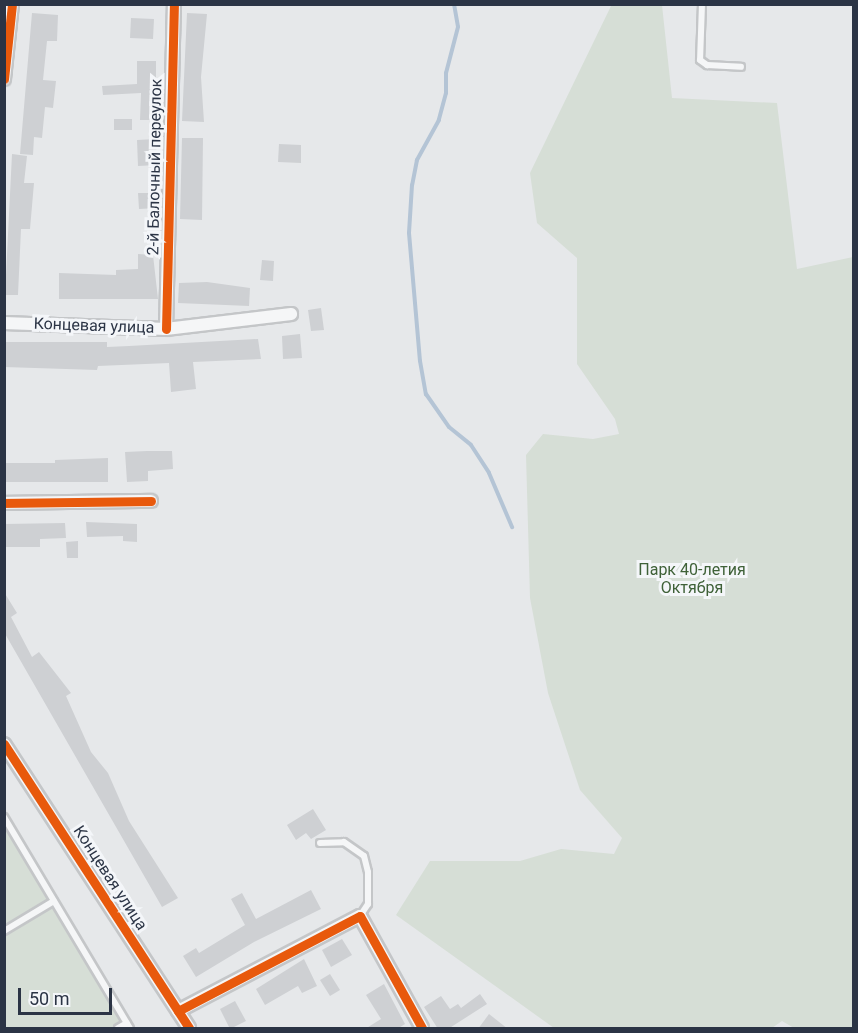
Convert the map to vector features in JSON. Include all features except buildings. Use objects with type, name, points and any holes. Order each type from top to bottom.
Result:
[{"type":"street","points":[[4,79],[12,4]]},
{"type":"street","name":"2-й Балочный переулок","points":[[166,329],[174,4]]},
{"type":"street","name":"Концевая улица","points":[[4,323],[166,329],[291,314]]},
{"type":"street","points":[[4,503],[151,501]]},
{"type":"street","name":"Концевая улица","points":[[4,744],[189,1029]]},
{"type":"street","points":[[178,1011],[360,916],[422,1029]]},
{"type":"lane","points":[[702,4],[700,60],[707,64],[741,67]]},
{"type":"lane","points":[[4,817],[129,1026],[118,1029]]},
{"type":"lane","points":[[321,843],[344,842],[364,856],[368,872],[368,904],[360,916]]},
{"type":"lane","points":[[4,931],[54,901]]},
{"type":"green space","name":"Парк 40-летия Октября","points":[[662,5],[672,98],[777,103],[797,269],[853,257],[853,1028],[794,1028],[782,1021],[772,1028],[554,1028],[396,915],[430,861],[520,861],[561,849],[614,854],[622,838],[580,790],[548,693],[530,598],[526,455],[543,434],[593,439],[619,434],[615,419],[577,364],[577,258],[537,223],[530,173],[611,6]]},
{"type":"green space","points":[[4,817],[130,1028],[5,1028]]},
{"type":"waterway","points":[[454,4],[458,27],[446,73],[446,93],[439,120],[417,160],[412,185],[409,233],[420,361],[426,394],[449,427],[471,445],[489,473],[512,527]]},
{"type":"cycle path","points":[[4,79],[12,4]]},
{"type":"cycle path","points":[[166,329],[174,4]]},
{"type":"cycle path","points":[[4,503],[151,501]]},
{"type":"cycle path","points":[[4,744],[189,1028]]},
{"type":"cycle path","points":[[178,1011],[360,916],[422,1028]]}]
